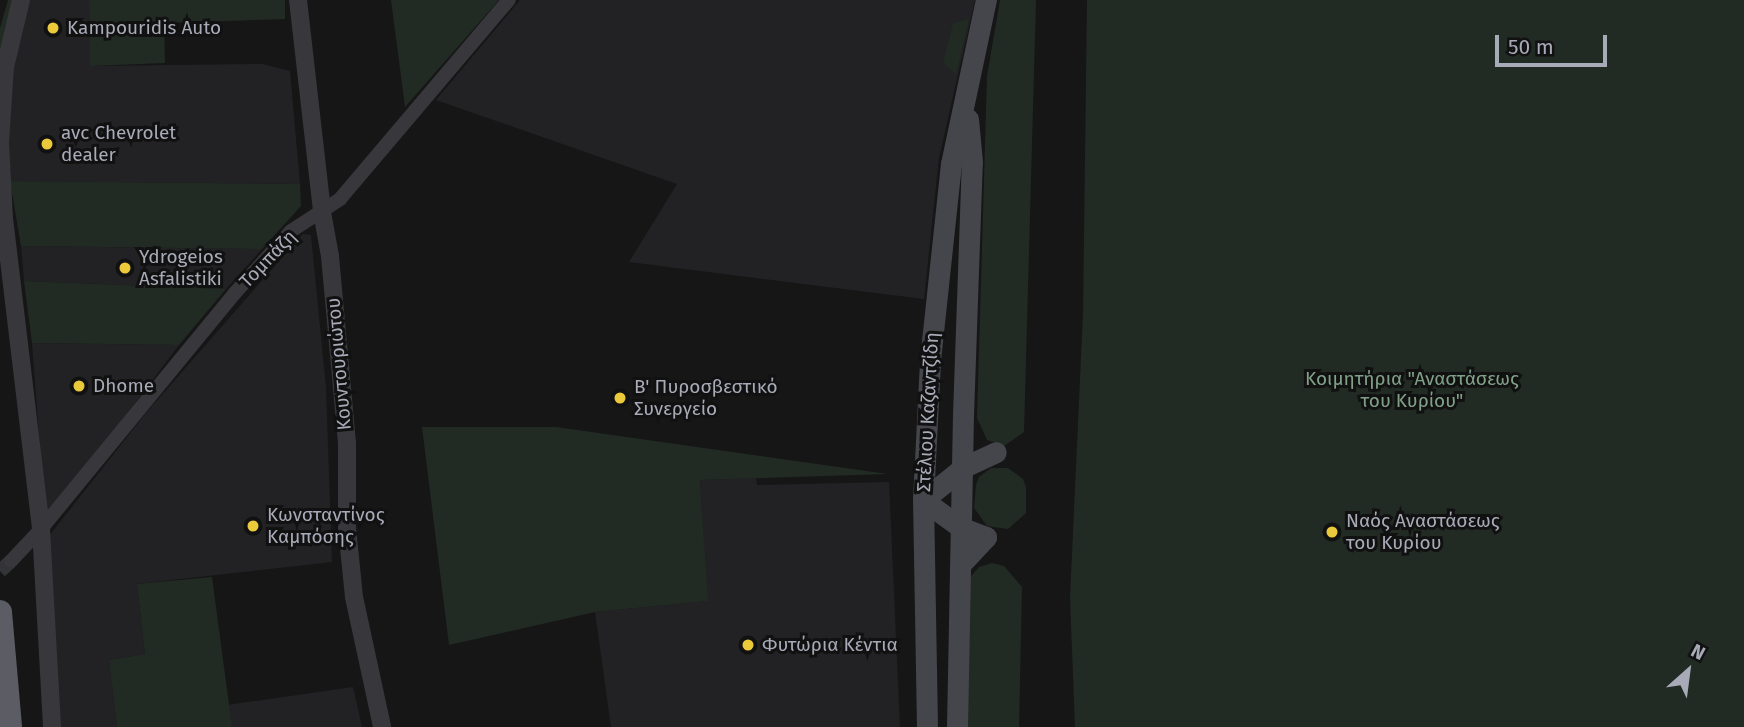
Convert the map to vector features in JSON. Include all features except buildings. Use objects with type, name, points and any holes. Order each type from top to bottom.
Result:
[{"type":"highway","points":[[0,612],[10,727]]},
{"type":"main road","name":"Στέλιου Καζαντζίδη","points":[[927,727],[923,499],[930,360],[951,164],[967,100],[986,0]]},
{"type":"main road","name":"Στέλιου Καζαντζίδη","points":[[957,727],[960,527],[972,162],[967,100]]},
{"type":"main road","points":[[961,564],[986,537],[960,527],[923,499],[964,467],[996,452],[974,438],[963,415]]},
{"type":"street","points":[[21,0],[5,68],[0,142],[4,218],[41,529],[52,727]]},
{"type":"street","name":"Κουντουριώτου","points":[[298,0],[322,212],[330,256],[347,443],[347,528],[355,597],[382,727]]},
{"type":"street","name":"Τομπάζη","points":[[11,561],[41,529],[234,294],[291,232],[340,199],[509,0]]},
{"type":"shaded area","points":[[26,0],[89,0],[91,66],[262,64],[290,71],[300,184],[10,181],[7,149],[10,67]]},
{"type":"shaded area","points":[[520,0],[975,0],[939,158],[924,299],[629,262],[677,184],[436,100]]},
{"type":"shaded area","points":[[303,234],[311,235],[326,388],[332,562],[137,584],[145,654],[109,660],[117,727],[58,727],[49,536],[146,413]]},
{"type":"shaded area","points":[[21,246],[262,249],[226,289],[24,281]]},
{"type":"shaded area","points":[[32,343],[179,345],[45,514]]},
{"type":"shaded area","points":[[756,478],[757,485],[889,482],[900,727],[611,727],[595,612],[707,601],[700,480]]},
{"type":"shaded area","points":[[353,687],[362,727],[232,727],[227,705]]},
{"type":"green space","points":[[8,0],[15,0],[0,71],[0,28]]},
{"type":"green space","points":[[89,0],[285,0],[285,19],[164,23],[165,63],[90,66]]},
{"type":"green space","points":[[391,0],[499,0],[405,107]]},
{"type":"green space","points":[[1000,0],[1036,0],[1024,432],[1004,446],[987,440],[977,418],[987,76]]},
{"type":"green space","name":"Κοιμητήρια \"Αναστάσεως του Κυρίου\"","points":[[1087,0],[1744,0],[1744,727],[1075,727],[1070,598],[1083,314]]},
{"type":"green space","points":[[969,19],[956,74],[943,63],[953,23]]},
{"type":"green space","points":[[10,181],[300,184],[301,206],[262,249],[21,246]]},
{"type":"green space","points":[[24,281],[226,289],[179,345],[32,343]]},
{"type":"green space","points":[[422,427],[556,427],[888,474],[700,480],[708,601],[595,612],[449,645]]},
{"type":"green space","points":[[991,468],[1008,468],[1023,479],[1026,487],[1026,513],[1008,529],[987,526],[974,508],[979,477]]},
{"type":"green space","points":[[992,563],[1004,566],[1022,587],[1019,727],[964,727],[967,581],[979,567]]},
{"type":"green space","points":[[212,577],[232,727],[117,727],[109,660],[145,654],[137,584]]},
{"type":"tunnel","points":[[0,571],[11,561]]},
{"type":"place","name":"Kampouridis Auto","points":[[53,28]]},
{"type":"place","name":"avc Chevrolet dealer","points":[[47,144]]},
{"type":"place","name":"Ydrogeios Asfalistiki","points":[[125,268]]},
{"type":"place","name":"Dhome","points":[[79,386]]},
{"type":"place","name":"Β' Πυροσβεστικό Συνεργείο","points":[[620,398]]},
{"type":"place","name":"Κωνσταντίνος Καμπόσης","points":[[253,526]]},
{"type":"place","name":"Ναός Αναστάσεως του Κυρίου","points":[[1332,532]]},
{"type":"place","name":"Φυτώρια Κέντια","points":[[748,645]]}]
